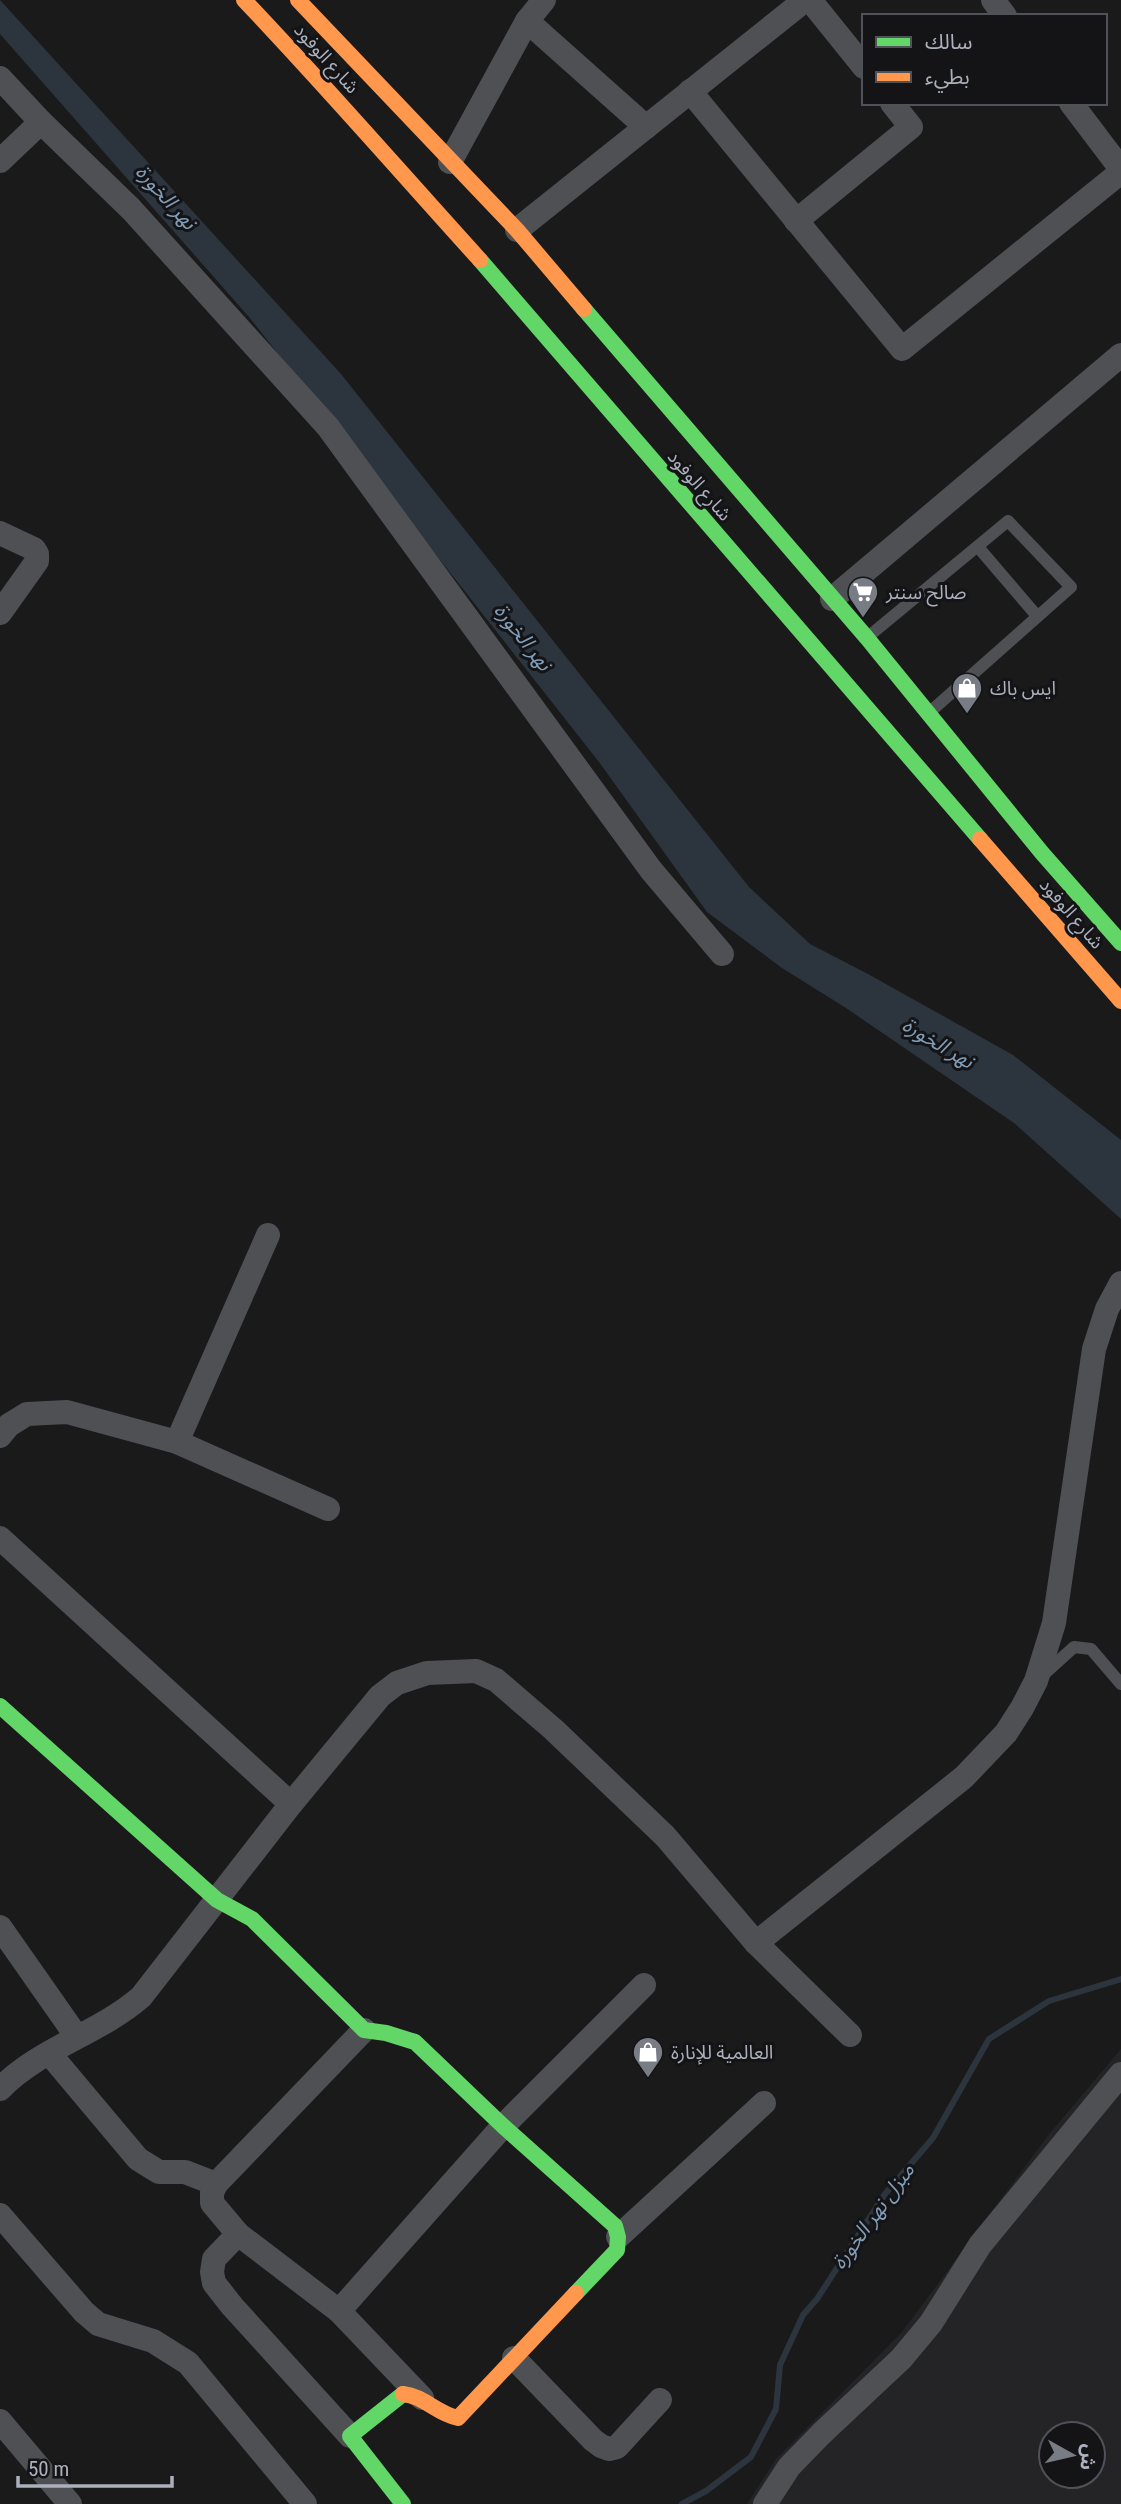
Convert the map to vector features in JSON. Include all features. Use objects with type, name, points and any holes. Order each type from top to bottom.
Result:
[{"type":"main road","name":"شارع الوفود","points":[[244,0],[322,82],[480,260],[805,639],[1121,1001]]},
{"type":"main road","name":"شارع الوفود","points":[[298,0],[517,230],[867,638],[1042,853],[1121,943]]},
{"type":"main road","points":[[0,1706],[217,1900],[252,1919],[364,2030],[386,2033],[415,2042],[503,2126],[615,2226],[617,2250],[458,2418],[446,2417],[436,2412],[422,2398],[401,2394],[350,2437],[403,2504]]},
{"type":"street","points":[[450,162],[527,20],[544,0]]},
{"type":"street","points":[[517,230],[804,0]]},
{"type":"street","points":[[810,0],[862,65]]},
{"type":"street","points":[[527,20],[646,127]]},
{"type":"street","points":[[0,78],[41,122],[131,209],[328,426],[651,870],[722,954]]},
{"type":"street","points":[[690,91],[902,349],[1121,170],[1073,105]]},
{"type":"street","points":[[796,221],[911,127],[894,105]]},
{"type":"street","points":[[0,161],[41,122]]},
{"type":"street","points":[[832,599],[1119,361]]},
{"type":"street","points":[[0,533],[34,549],[37,561],[0,613]]},
{"type":"street","points":[[177,1442],[268,1235]]},
{"type":"street","points":[[756,1943],[964,1777],[1006,1733],[1036,1681],[1054,1623],[1094,1349],[1107,1309],[1121,1283]]},
{"type":"street","points":[[0,1436],[9,1425],[26,1414],[68,1412],[177,1442],[328,1509]]},
{"type":"street","points":[[0,1538],[291,1804]]},
{"type":"street","points":[[0,2089],[13,2075],[35,2060],[122,2013],[141,1997],[291,1804],[380,1696],[397,1684],[427,1673],[476,1671],[496,1679],[666,1836],[756,1943],[850,2035]]},
{"type":"street","points":[[0,1927],[77,2037]]},
{"type":"street","points":[[339,2311],[503,2126],[645,1985]]},
{"type":"street","points":[[364,2030],[216,2184],[212,2203],[238,2234],[339,2311],[422,2398]]},
{"type":"street","points":[[49,2053],[138,2158],[159,2172],[185,2172],[216,2184]]},
{"type":"street","points":[[765,2504],[789,2467],[901,2359],[931,2323],[980,2245],[1121,2074]]},
{"type":"street","points":[[618,2237],[764,2103]]},
{"type":"street","points":[[0,2215],[84,2312],[98,2324],[153,2341],[188,2363],[305,2504]]},
{"type":"street","points":[[238,2234],[214,2259],[214,2283],[350,2437]]},
{"type":"street","points":[[514,2358],[593,2440],[609,2449],[617,2447],[660,2400]]},
{"type":"street","points":[[0,2421],[69,2504]]},
{"type":"lane","points":[[867,638],[1008,521],[1071,587],[928,713]]},
{"type":"lane","points":[[978,547],[1037,616]]},
{"type":"lane","points":[[1036,1681],[1074,1647],[1091,1649],[1121,1684]]},
{"type":"shaded area","points":[[1121,2049],[1121,2504],[747,2504],[776,2459],[902,2332],[1050,2133]]},
{"type":"water","name":"نهر الخورة","points":[[0,0],[341,374],[749,887],[810,944],[1013,1055],[1121,1140],[1121,1219],[1014,1123],[846,1008],[782,968],[707,912],[599,762],[249,317],[0,34]]},
{"type":"waterway","name":"مبزل نهر الخورة","points":[[682,2504],[706,2491],[751,2457],[776,2409],[780,2365],[803,2315],[817,2299],[885,2194],[933,2138],[989,2039],[1049,2001],[1121,1979]]},
{"type":"traffic: fast","points":[[480,260],[980,839]]},
{"type":"traffic: fast","points":[[584,309],[867,638],[1042,853],[1121,943]]},
{"type":"traffic: fast","points":[[0,1706],[217,1900],[252,1919],[364,2030],[386,2033],[415,2042],[503,2126],[615,2226],[617,2250],[576,2293]]},
{"type":"traffic: fast","points":[[403,2394],[350,2436],[403,2504]]},
{"type":"traffic: slow","points":[[244,0],[480,260]]},
{"type":"traffic: slow","points":[[298,0],[517,230],[584,309]]},
{"type":"traffic: slow","points":[[980,839],[1121,1001]]},
{"type":"traffic: slow","points":[[403,2394],[418,2398],[458,2418],[576,2293]]},
{"type":"place","name":"صالح سنتر","points":[[863,619]]},
{"type":"place","name":"ايس باك","points":[[967,715]]},
{"type":"place","name":"العالمية للإنارة","points":[[648,2079]]}]
